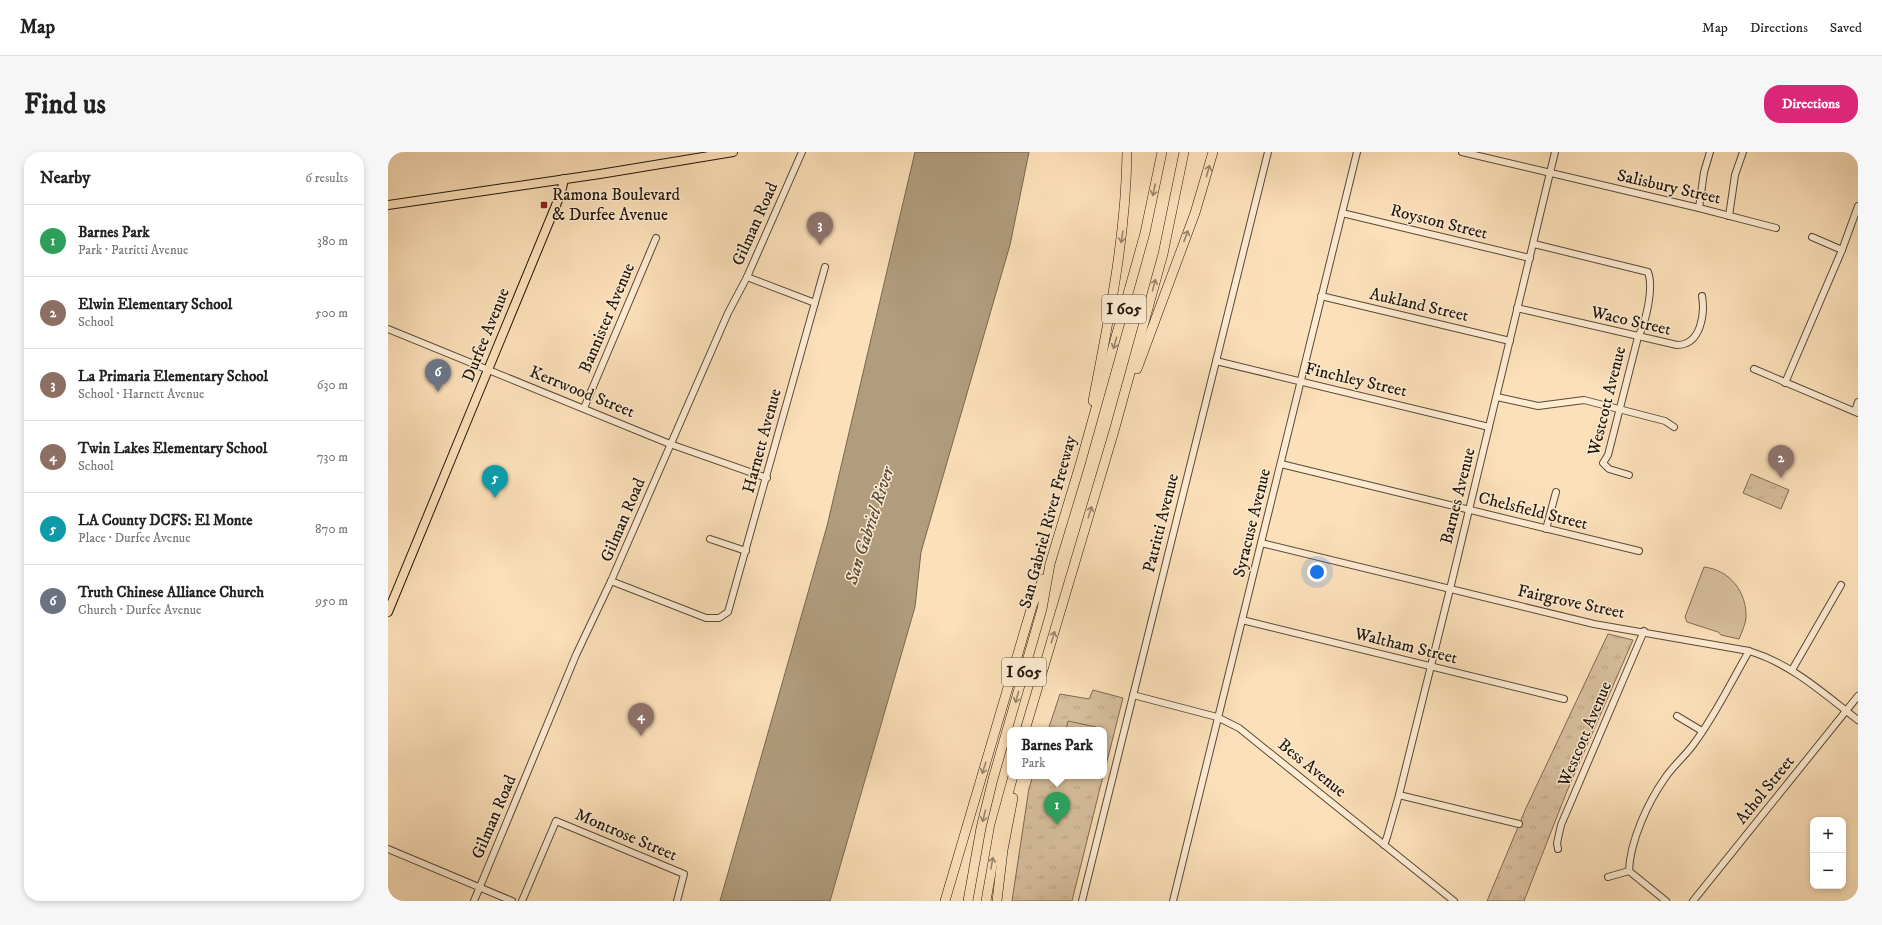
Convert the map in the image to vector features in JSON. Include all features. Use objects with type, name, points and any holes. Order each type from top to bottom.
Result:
[{"type":"highway","points":[[1080,465],[1112,304],[1123,230],[1127,152]]},
{"type":"highway","name":"San Gabriel River Freeway","points":[[1009,727],[1042,609],[1050,564],[1080,465],[1145,233],[1162,152]]},
{"type":"highway","name":"San Gabriel River Freeway","points":[[1026,727],[1114,431],[1163,254],[1184,152]]},
{"type":"highway","points":[[1114,431],[1195,213],[1213,152]]},
{"type":"highway","points":[[945,901],[1032,606],[1050,564]]},
{"type":"highway","name":"San Gabriel River Freeway","points":[[968,901],[981,828],[1007,735]]},
{"type":"highway","points":[[986,901],[999,827],[1012,779]]},
{"type":"highway","points":[[997,901],[1003,850],[1016,779]]},
{"type":"highway","points":[[950,901],[957,859]]},
{"type":"main road","points":[[388,205],[733,152]]},
{"type":"main road","name":"Durfee Avenue","points":[[388,612],[561,193],[564,179]]},
{"type":"street","name":"Gilman Road","points":[[474,901],[576,655],[611,582],[728,313],[747,277],[802,152]]},
{"type":"street","name":"Patritti Avenue","points":[[1082,901],[1268,152]]},
{"type":"street","name":"Syracuse Avenue","points":[[1173,901],[1217,717],[1358,152]]},
{"type":"street","name":"Salisbury Street","points":[[1462,152],[1699,208],[1776,228]]},
{"type":"street","name":"Barnes Avenue","points":[[1384,845],[1399,795],[1450,589],[1555,152]]},
{"type":"street","points":[[1699,208],[1704,172],[1710,152]]},
{"type":"street","points":[[1728,216],[1735,175],[1743,152]]},
{"type":"street","points":[[1785,383],[1842,250],[1858,206]]},
{"type":"street","name":"Royston Street","points":[[1342,213],[1530,258]]},
{"type":"street","points":[[1812,237],[1842,250]]},
{"type":"street","name":"Bannister Avenue","points":[[584,408],[656,238]]},
{"type":"street","name":"Westcott Avenue","points":[[1534,244],[1648,272],[1651,288],[1642,330],[1638,337],[1608,455],[1603,464],[1609,469],[1629,475]]},
{"type":"street","name":"Harnett Avenue","points":[[611,582],[706,618],[719,618],[728,612],[825,268]]},
{"type":"street","points":[[747,277],[815,303]]},
{"type":"street","name":"Aukland Street","points":[[1321,296],[1510,341]]},
{"type":"street","name":"Waco Street","points":[[1517,308],[1677,346],[1684,346],[1690,343],[1699,331],[1704,307],[1702,296]]},
{"type":"street","name":"Kerrwood Street","points":[[388,328],[670,444],[767,478]]},
{"type":"street","name":"Finchley Street","points":[[1216,361],[1489,427]]},
{"type":"street","points":[[1754,369],[1856,412],[1858,402]]},
{"type":"street","points":[[1497,397],[1538,406],[1584,400],[1665,421],[1674,427]]},
{"type":"street","name":"Chelsfield Street","points":[[1281,464],[1638,552]]},
{"type":"street","points":[[1546,529],[1556,492]]},
{"type":"street","points":[[710,539],[746,551]]},
{"type":"street","name":"Fairgrove Street","points":[[1261,543],[1599,625],[1644,631],[1764,655],[1792,670],[1858,720]]},
{"type":"street","points":[[1792,670],[1841,586]]},
{"type":"street","name":"Waltham Street","points":[[1242,620],[1564,699]]},
{"type":"street","name":"Westcott Avenue","points":[[1558,849],[1557,843],[1561,826],[1644,631]]},
{"type":"street","points":[[1628,871],[1629,858],[1649,803],[1666,776],[1693,746],[1750,651]]},
{"type":"street","name":"Bess Avenue","points":[[1133,695],[1217,717],[1239,728],[1454,901]]},
{"type":"street","name":"Athol Street","points":[[1693,901],[1858,696]]},
{"type":"street","points":[[1677,716],[1702,731]]},
{"type":"street","points":[[1399,795],[1519,824]]},
{"type":"street","name":"Montrose Street","points":[[522,901],[556,821],[684,874],[676,901]]},
{"type":"street","points":[[388,849],[512,901]]},
{"type":"street","points":[[1608,877],[1628,871]]},
{"type":"street","points":[[1628,871],[1666,901]]},
{"type":"green space","points":[[1751,474],[1789,490],[1781,509],[1743,493]]},
{"type":"green space","points":[[1704,567],[1713,569],[1729,578],[1740,591],[1744,599],[1746,618],[1739,639],[1721,635],[1718,632],[1687,622],[1685,617]]},
{"type":"green space","points":[[1608,634],[1633,640],[1567,791],[1524,901],[1487,901],[1526,808]]},
{"type":"green space","points":[[1093,690],[1123,698],[1107,761],[1107,727],[1049,727],[1060,694],[1089,699]]},
{"type":"green space","points":[[1068,721],[1096,727],[1067,727]]},
{"type":"green space","points":[[1032,779],[1102,779],[1072,901],[1012,901],[1029,788]]},
{"type":"water","name":"San Gabriel River","points":[[915,152],[1029,152],[1010,245],[921,552],[915,607],[830,901],[720,901],[827,526]]},
{"type":"place","name":"Ramona Boulevard & Durfee Avenue","points":[[544,205]]},
{"type":"place","name":"La Primaria Elementary School","points":[[820,245]]},
{"type":"place","name":"Truth Chinese Alliance Church","points":[[438,392]]},
{"type":"place","name":"Elwin Elementary School","points":[[1781,478]]},
{"type":"place","name":"LA County DCFS: El Monte","points":[[495,498]]},
{"type":"place","name":"Twin Lakes Elementary School","points":[[641,736]]},
{"type":"place","name":"Barnes Park","points":[[1057,825]]}]
